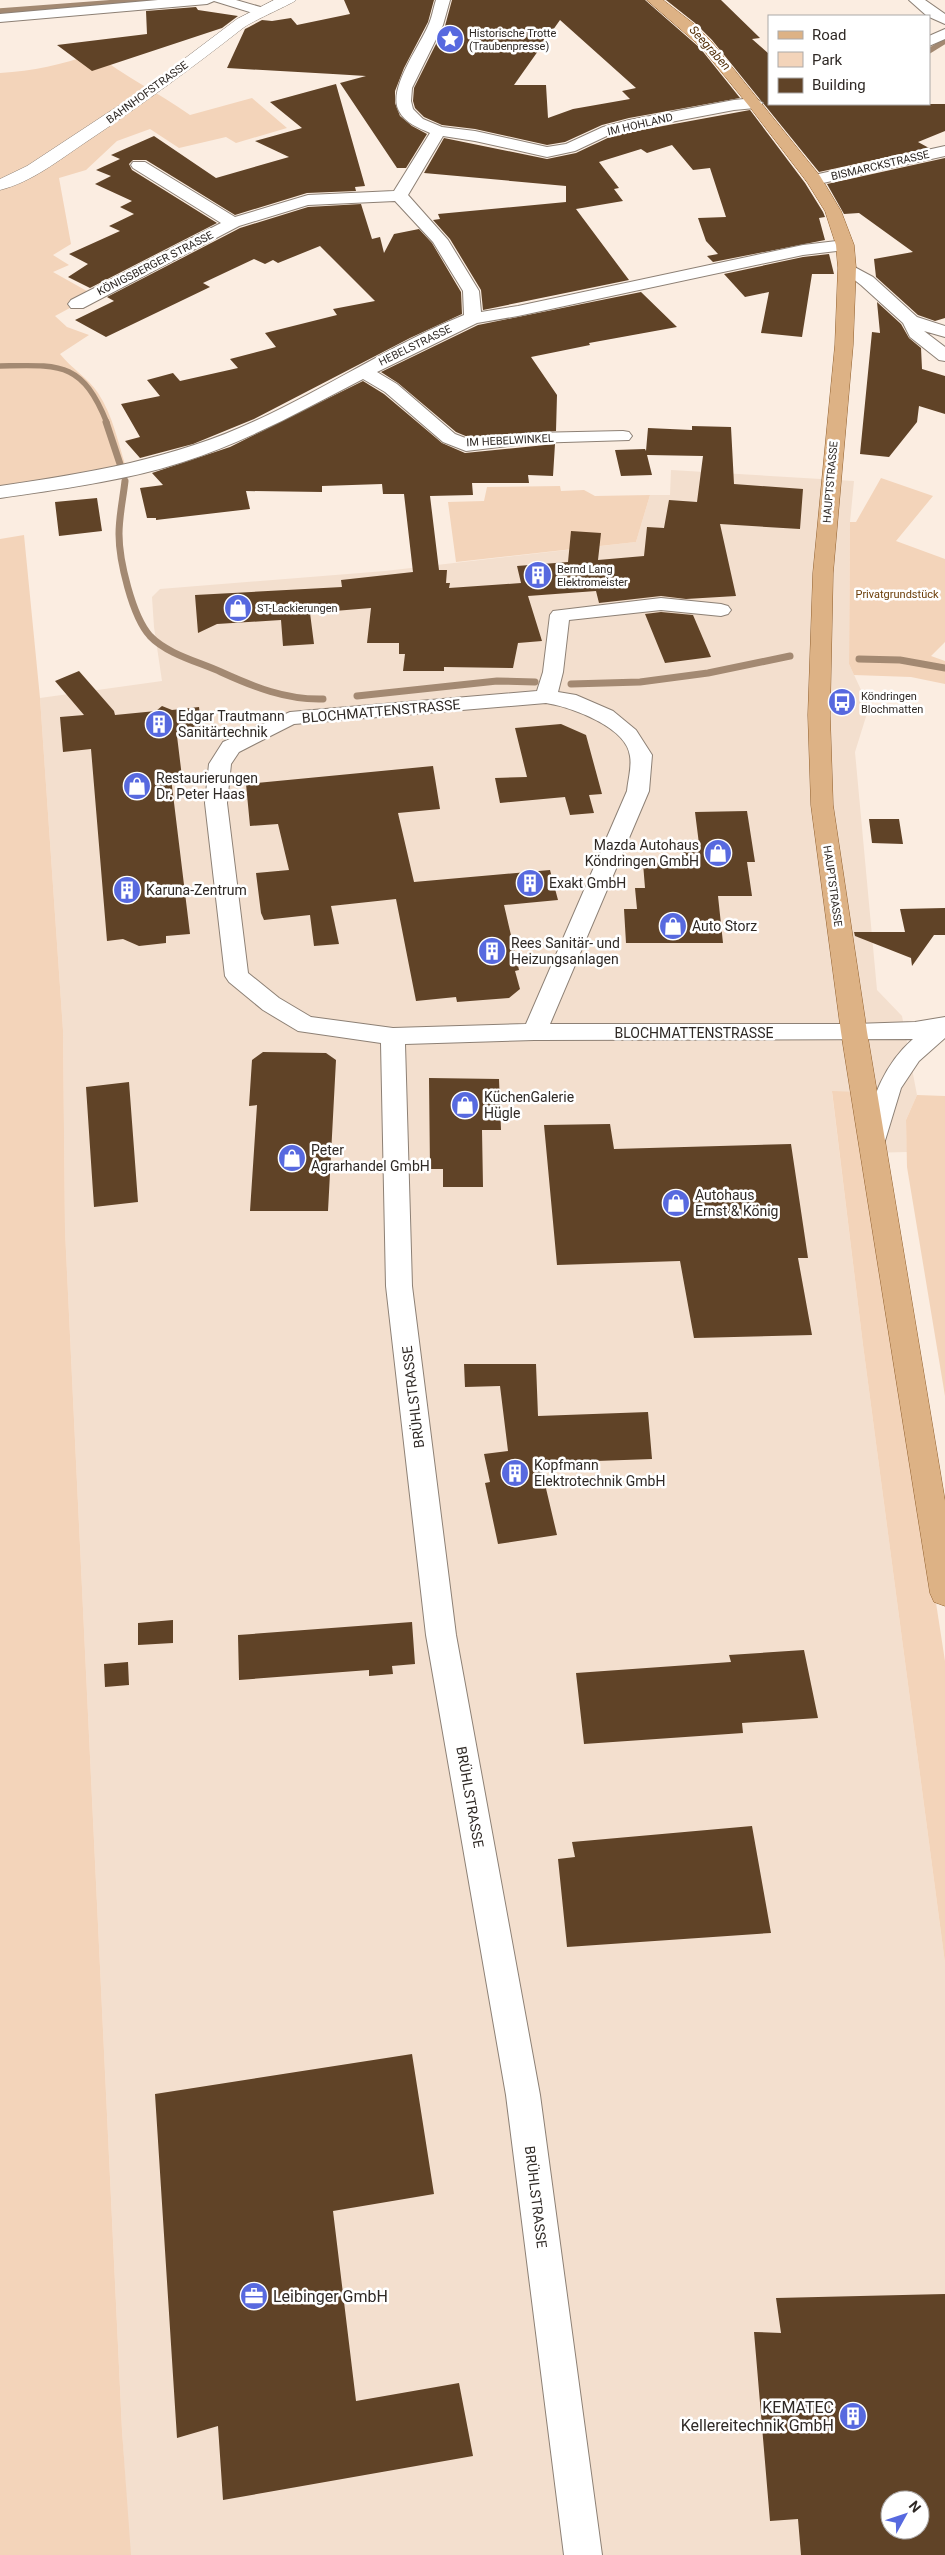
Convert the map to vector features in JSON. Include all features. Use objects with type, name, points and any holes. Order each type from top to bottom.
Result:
[{"type":"main road","name":"HAUPTSTRASSE","points":[[654,0],[706,44],[754,95],[814,180],[833,211],[846,257],[844,345],[836,414],[823,573],[819,754],[822,805],[854,1032],[945,1593]]},
{"type":"street","points":[[0,18],[207,0]]},
{"type":"street","points":[[220,0],[259,12]]},
{"type":"street","name":"BAHNHOFSTRASSE","points":[[0,185],[33,170],[154,90],[259,12],[289,0]]},
{"type":"street","name":"IM HOHLAND","points":[[443,0],[436,25],[405,88],[403,101],[406,111],[418,122],[439,131],[475,136],[547,152],[570,148],[608,130],[734,105],[754,95]]},
{"type":"street","points":[[916,0],[932,13],[945,20]]},
{"type":"street","points":[[932,13],[938,37]]},
{"type":"street","points":[[439,131],[399,196],[409,204],[440,240],[471,291],[473,318]]},
{"type":"street","name":"BISMARCKSTRASSE","points":[[814,180],[945,151]]},
{"type":"street","name":"KÖNIGSBERGER STRASSE","points":[[139,165],[233,223]]},
{"type":"street","name":"KÖNIGSBERGER STRASSE","points":[[77,304],[233,223],[308,200],[399,196]]},
{"type":"street","name":"HEBELSTRASSE","points":[[0,492],[81,480],[176,458],[261,424],[473,318],[527,309],[802,250],[846,257]]},
{"type":"street","points":[[846,257],[867,281],[911,321],[945,332]]},
{"type":"street","points":[[911,321],[916,334],[945,356]]},
{"type":"street","name":"IM HEBELWINKEL","points":[[362,372],[392,388],[449,438],[466,445],[532,438],[622,436]]},
{"type":"street","points":[[546,697],[553,672],[560,615],[661,604],[721,610]]},
{"type":"street","name":"BLOCHMATTENSTRASSE","points":[[534,1032],[638,791],[641,755],[629,735],[606,716],[569,700],[546,697],[290,718],[231,747],[220,764],[216,803],[237,976],[271,1004],[306,1025],[393,1036],[534,1032],[854,1032],[915,1030],[944,1026]]},
{"type":"street","points":[[872,1144],[889,1086],[910,1055],[944,1026]]},
{"type":"street","name":"BRÜHLSTRASSE","points":[[393,1036],[399,1286],[441,1636],[523,2095],[583,2555]]},
{"type":"shaded area","points":[[671,470],[854,481],[850,522],[849,664],[869,707],[855,752],[877,990],[902,1016],[917,1095],[906,1120],[907,1152],[867,1153],[832,1092],[863,1345],[945,1963],[945,2555],[130,2555],[122,2430],[65,1230],[63,1030],[40,698],[162,681],[154,627],[152,597],[160,589],[385,571],[636,542],[650,495],[670,495]]},
{"type":"green space","points":[[94,53],[190,115],[252,98],[287,128],[236,143],[226,137],[179,148],[150,129],[117,141],[86,170],[59,178],[71,244],[53,255],[69,265],[53,272],[94,295],[55,316],[67,327],[89,335],[60,354],[98,393],[112,421],[127,471],[0,492],[0,73],[47,67]]},
{"type":"green space","name":"Privatgrundstück","points":[[881,478],[933,496],[896,541],[945,559],[945,642],[931,656],[945,661],[945,684],[911,677],[854,675],[849,664],[850,522],[856,522]]},
{"type":"green space","points":[[560,486],[561,491],[584,490],[595,496],[650,495],[636,542],[456,562],[448,502],[484,501],[487,487]]},
{"type":"green space","points":[[24,535],[40,698],[63,1030],[65,1230],[122,2430],[131,2555],[0,2555],[0,539]]},
{"type":"green space","points":[[832,1091],[857,1092],[945,1661],[945,1963],[863,1345]]},
{"type":"green space","points":[[917,1095],[945,1096],[945,1396],[907,1167],[906,1120]]},
{"type":"building","points":[[344,0],[434,0],[428,22],[404,68],[395,91],[395,103],[400,116],[412,126],[427,134],[406,168],[397,168],[340,83],[366,76],[227,68],[245,29],[262,20],[272,21],[291,18],[297,25],[350,14]]},
{"type":"building","points":[[452,0],[645,0],[700,48],[740,98],[629,118],[602,125],[565,142],[547,145],[475,129],[442,125],[424,117],[415,108],[413,101],[414,88],[445,26]],"holes":[[[560,20],[636,88],[622,91],[630,99],[573,109],[548,118],[546,85],[514,85]]]},
{"type":"building","points":[[666,0],[721,0],[760,38],[752,39],[768,53],[768,105],[945,104],[945,131],[918,142],[929,148],[819,172],[712,40],[695,23]]},
{"type":"building","points":[[196,7],[198,10],[238,16],[222,28],[92,71],[57,45],[147,34],[146,11]]},
{"type":"building","points":[[336,84],[365,186],[355,187],[356,191],[307,193],[235,215],[146,160],[133,160],[129,164],[132,170],[217,223],[90,288],[68,277],[88,264],[69,254],[120,231],[109,226],[134,214],[120,207],[132,201],[95,184],[111,176],[96,170],[120,159],[111,155],[154,136],[216,178],[289,157],[255,141],[302,128],[270,102]]},
{"type":"building","points":[[750,110],[805,183],[823,212],[825,217],[819,218],[825,240],[713,262],[707,256],[718,254],[706,241],[698,218],[726,217],[710,168],[693,170],[672,145],[647,153],[641,149],[599,162],[619,188],[614,189],[623,201],[576,209],[629,280],[483,310],[481,290],[450,239],[433,220],[440,219],[438,214],[566,202],[566,186],[424,173],[444,138],[547,159],[576,153],[614,135]]},
{"type":"building","points":[[945,158],[945,318],[935,321],[918,315],[876,277],[874,259],[913,252],[859,213],[844,214],[827,184]]},
{"type":"building","points":[[361,204],[372,239],[380,237],[384,253],[394,234],[419,229],[432,243],[461,292],[462,314],[410,338],[254,419],[193,444],[140,458],[125,441],[140,437],[121,404],[160,396],[147,380],[173,373],[180,381],[238,368],[230,359],[276,347],[265,333],[337,315],[333,309],[375,301],[320,246],[278,263],[273,260],[265,264],[254,259],[203,283],[210,287],[106,337],[75,320],[114,301],[107,297],[240,228],[308,207]]},
{"type":"building","points":[[829,254],[834,274],[812,274],[802,337],[761,333],[769,292],[745,297],[724,274],[803,257]]},
{"type":"building","points":[[641,292],[677,327],[589,343],[590,345],[531,357],[557,395],[556,431],[468,437],[456,432],[398,383],[381,372],[478,325]]},
{"type":"building","points":[[877,302],[901,324],[909,338],[921,348],[922,369],[945,376],[945,414],[919,406],[917,422],[889,457],[860,454],[872,332],[880,333]]},
{"type":"building","points":[[363,381],[384,394],[442,443],[465,453],[555,444],[553,476],[528,475],[529,483],[472,483],[473,495],[430,496],[439,570],[447,570],[446,583],[450,583],[449,588],[521,583],[517,566],[568,562],[571,531],[601,533],[598,560],[644,556],[647,527],[664,528],[669,500],[697,502],[703,456],[647,455],[652,475],[621,476],[615,450],[645,449],[646,451],[648,428],[692,430],[692,426],[731,427],[734,484],[803,489],[800,529],[720,524],[736,596],[686,599],[661,596],[599,603],[596,591],[528,596],[542,641],[518,643],[513,668],[444,667],[444,671],[403,671],[405,654],[399,654],[399,643],[367,643],[371,608],[310,613],[314,644],[283,646],[281,620],[217,624],[198,633],[195,595],[342,587],[341,580],[413,572],[404,494],[383,494],[382,484],[322,486],[322,492],[246,491],[250,509],[156,520],[156,518],[147,518],[140,488],[163,485],[152,473],[230,447]]},
{"type":"building","points":[[97,498],[102,531],[59,536],[55,502]]},
{"type":"building","points":[[661,612],[693,615],[711,657],[665,663],[645,614]]},
{"type":"building","points":[[79,671],[114,711],[115,715],[156,711],[162,706],[172,710],[199,707],[202,734],[177,736],[182,777],[171,778],[190,934],[166,936],[166,943],[139,946],[123,939],[107,941],[91,749],[63,752],[60,717],[84,715],[55,681]]},
{"type":"building","points":[[561,724],[586,735],[602,794],[589,795],[594,813],[570,815],[565,797],[500,803],[495,778],[527,777],[515,728]]},
{"type":"building","points":[[433,766],[440,809],[398,813],[414,882],[550,870],[558,900],[504,905],[519,970],[515,971],[520,989],[509,998],[457,1002],[456,997],[416,1001],[396,899],[331,906],[339,944],[314,946],[310,915],[264,920],[261,913],[256,873],[289,870],[278,824],[250,826],[246,784]]},
{"type":"building","name":"Mazda Autohaus Köndringen GmbH","points":[[747,811],[755,862],[747,862],[752,896],[718,896],[723,943],[626,943],[624,909],[637,909],[635,888],[645,888],[643,863],[684,862],[682,844],[699,844],[695,812]]},
{"type":"building","points":[[869,819],[899,819],[903,844],[872,843]]},
{"type":"building","points":[[945,908],[945,935],[934,935],[912,966],[911,958],[855,936],[854,932],[905,932],[900,909]]},
{"type":"building","name":"Peter Agrarhandel GmbH","points":[[263,1052],[326,1053],[336,1060],[328,1211],[250,1211],[257,1105],[249,1106],[252,1060]]},
{"type":"building","points":[[429,1078],[499,1079],[501,1130],[482,1130],[483,1187],[443,1187],[443,1169],[430,1169]]},
{"type":"building","points":[[129,1082],[138,1202],[94,1207],[86,1087]]},
{"type":"building","name":"Autohaus Ernst & König","points":[[610,1124],[614,1149],[791,1144],[808,1258],[798,1258],[812,1335],[694,1338],[680,1261],[557,1265],[544,1125]]},
{"type":"building","name":"Kopfmann Elektrotechnik GmbH","points":[[464,1364],[536,1364],[538,1416],[648,1412],[652,1459],[540,1463],[557,1535],[498,1544],[485,1483],[490,1482],[484,1454],[508,1451],[500,1386],[465,1387]]},
{"type":"building","points":[[173,1620],[173,1643],[138,1645],[138,1623]]},
{"type":"building","points":[[412,1622],[415,1664],[392,1666],[393,1674],[369,1676],[369,1670],[239,1680],[238,1635]]},
{"type":"building","points":[[804,1650],[818,1718],[742,1723],[743,1733],[584,1744],[576,1673],[731,1662],[729,1655]]},
{"type":"building","points":[[128,1662],[129,1685],[105,1687],[104,1664]]},
{"type":"building","points":[[752,1826],[771,1933],[567,1947],[558,1859],[575,1857],[572,1842]]},
{"type":"building","points":[[412,2054],[434,2194],[333,2211],[356,2401],[459,2383],[473,2456],[223,2500],[218,2426],[177,2438],[155,2094]]},
{"type":"building","name":"KEMATEC Kellereitechnik GmbH","points":[[945,2294],[945,2555],[801,2555],[798,2519],[770,2521],[754,2332],[781,2333],[776,2298]]},
{"type":"waterway","name":"Seegraben","points":[[0,11],[147,0]]},
{"type":"waterway","name":"Seegraben","points":[[930,50],[945,41]]},
{"type":"waterway","points":[[0,366],[54,367],[67,371],[78,377],[88,388],[98,403],[107,423]]},
{"type":"waterway","points":[[106,422],[120,464]]},
{"type":"waterway","points":[[125,481],[119,527],[121,558],[132,602],[150,636],[174,653],[270,692],[309,699],[323,699]]},
{"type":"waterway","points":[[571,684],[640,682],[708,673],[790,656]]},
{"type":"waterway","points":[[859,659],[900,660],[945,668]]},
{"type":"waterway","points":[[357,696],[497,681],[535,682]]},
{"type":"place","name":"Historische Trotte (Traubenpresse)","points":[[450,39]]},
{"type":"place","name":"Bernd Lang Elektromeister","points":[[538,575]]},
{"type":"place","name":"ST-Lackierungen","points":[[238,608]]},
{"type":"place","name":"Köndringen Blochmatten","points":[[842,702]]},
{"type":"place","name":"Edgar Trautmann Sanitärtechnik","points":[[159,724]]},
{"type":"place","name":"Restaurierungen Dr. Peter Haas","points":[[137,786]]},
{"type":"place","name":"Mazda Autohaus Köndringen GmbH","points":[[718,853]]},
{"type":"place","name":"Exakt GmbH","points":[[530,883]]},
{"type":"place","name":"Karuna-Zentrum","points":[[127,890]]},
{"type":"place","name":"Auto Storz","points":[[673,926]]},
{"type":"place","name":"Rees Sanitär- und Heizungsanlagen","points":[[492,951]]},
{"type":"place","name":"KüchenGalerie Hügle","points":[[465,1105]]},
{"type":"place","name":"Peter Agrarhandel GmbH","points":[[292,1158]]},
{"type":"place","name":"Autohaus Ernst & König","points":[[676,1203]]},
{"type":"place","name":"Kopfmann Elektrotechnik GmbH","points":[[515,1473]]},
{"type":"place","name":"Leibinger GmbH","points":[[254,2296]]},
{"type":"place","name":"KEMATEC Kellereitechnik GmbH","points":[[853,2416]]}]
